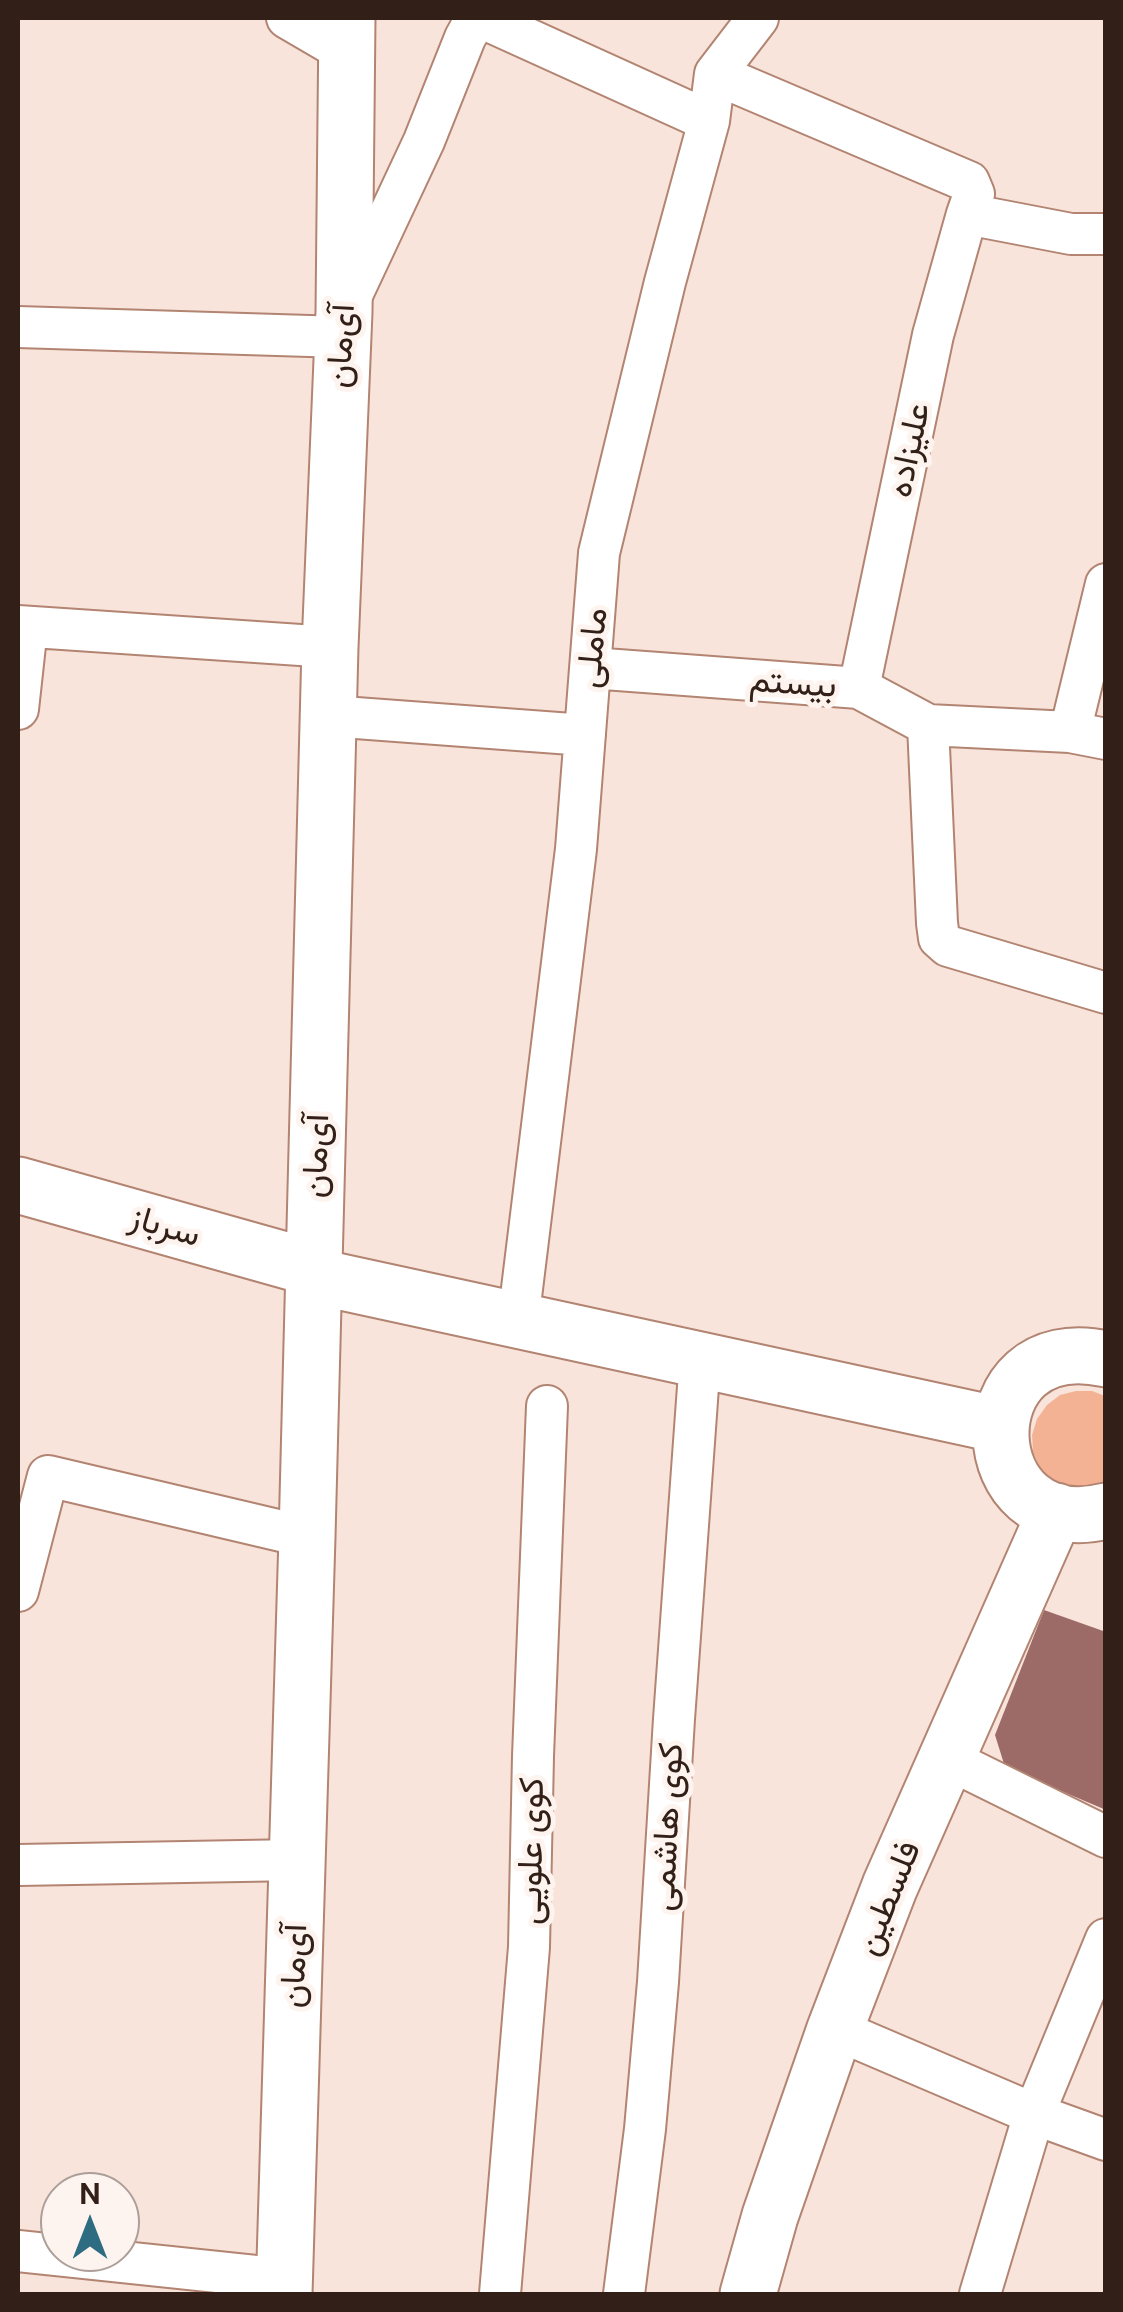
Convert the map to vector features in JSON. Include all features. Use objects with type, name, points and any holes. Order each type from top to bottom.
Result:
[{"type":"main road","name":"آی‌مان","points":[[284,2287],[330,648],[343,324],[347,35]]},
{"type":"main road","name":"سرباز","points":[[18,1185],[313,1268]]},
{"type":"main road","points":[[313,1268],[335,1264],[520,1304],[1001,1418]]},
{"type":"main road","points":[[313,1268],[332,1280],[700,1359],[1001,1418]]},
{"type":"main road","points":[[1081,1511],[1033,1500],[1015,1482],[1003,1460],[1001,1418],[1014,1387],[1034,1369],[1058,1358],[1084,1354],[1106,1359]]},
{"type":"main road","name":"فلسطین","points":[[748,2294],[770,2216],[890,1886],[948,1759],[1081,1511]]},
{"type":"street","points":[[287,18],[347,35]]},
{"type":"street","points":[[18,327],[343,324],[424,142],[465,38],[479,18],[709,121]]},
{"type":"street","points":[[758,18],[715,74],[970,182],[974,194],[967,214],[1071,234],[1106,234]]},
{"type":"street","name":"ماملی","points":[[520,1304],[576,849],[599,553],[709,121],[715,74]]},
{"type":"street","name":"علیزاده","points":[[859,688],[934,335],[967,214]]},
{"type":"street","points":[[1088,735],[1106,584]]},
{"type":"street","points":[[18,710],[22,627],[330,648]]},
{"type":"street","name":"بیستم","points":[[590,668],[859,688],[928,725],[1088,735]]},
{"type":"street","points":[[329,716],[585,735]]},
{"type":"street","points":[[928,725],[939,938],[948,946],[1106,992]]},
{"type":"street","name":"کوی هاشمی","points":[[624,2294],[645,2129],[656,2000],[700,1359]]},
{"type":"street","name":"کوی علویی","points":[[500,2294],[530,1947],[533,1756],[548,1406]]},
{"type":"street","points":[[18,1591],[48,1476],[306,1537]]},
{"type":"street","points":[[948,1759],[1106,1837]]},
{"type":"street","points":[[18,1865],[297,1860]]},
{"type":"street","points":[[980,2294],[1034,2114],[1106,1939]]},
{"type":"street","points":[[836,2029],[1034,2114],[1106,2140]]},
{"type":"street","points":[[18,2251],[284,2287]]},
{"type":"shaded area","points":[[1076,1391],[1105,1396],[1105,1485],[1083,1491],[1051,1480],[1033,1452],[1032,1435],[1037,1419],[1060,1395]]},
{"type":"building","points":[[1044,1610],[1106,1632],[1106,1810],[1005,1767],[995,1735]]}]
